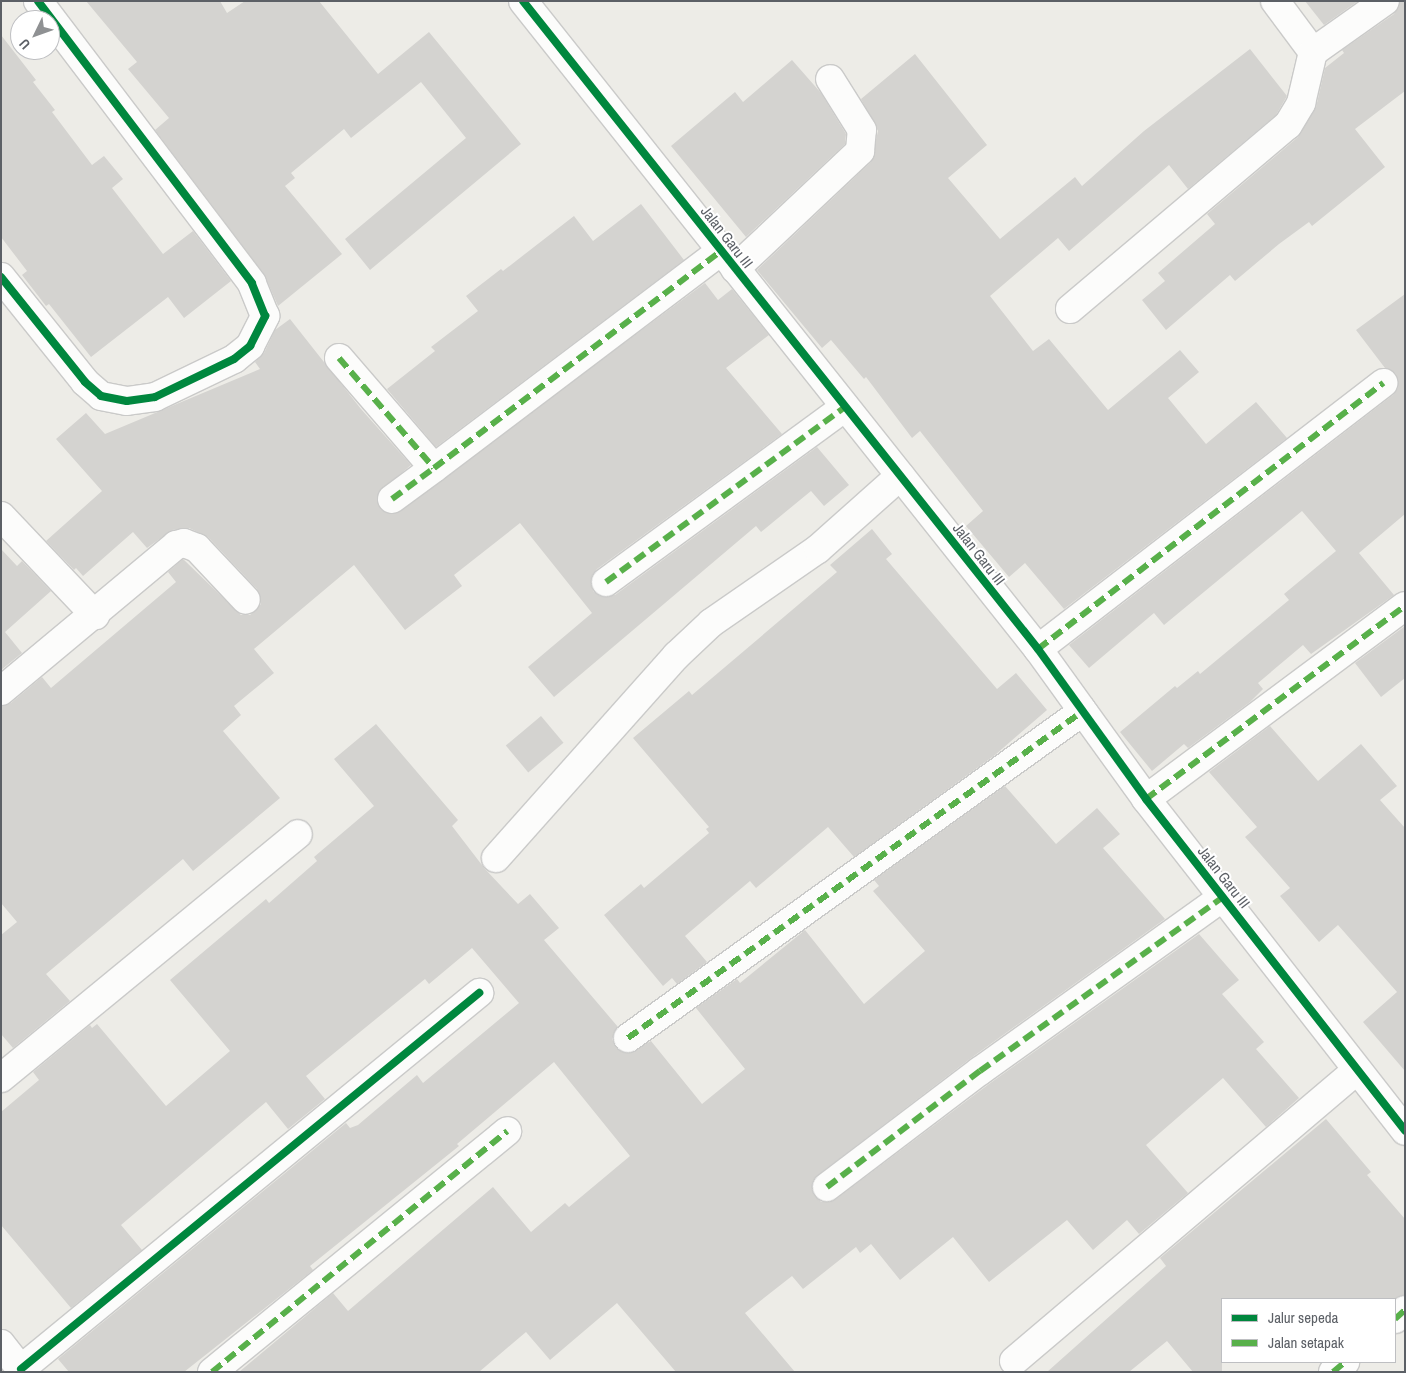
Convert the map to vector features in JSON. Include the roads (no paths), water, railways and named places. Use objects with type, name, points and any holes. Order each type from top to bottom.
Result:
[{"type":"street","points":[[1,277],[85,382],[101,396],[127,401],[155,397],[234,359],[250,346],[265,316],[252,283],[38,1]]},
{"type":"street","name":"Jalan Garu III","points":[[523,1],[1038,649],[1146,799],[1405,1131]]},
{"type":"street","points":[[1276,1],[1312,52]]},
{"type":"street","points":[[1070,309],[1288,125],[1300,103],[1312,52],[1385,1]]},
{"type":"street","points":[[392,499],[728,260],[860,151],[862,130],[830,79]]},
{"type":"street","points":[[340,358],[434,468]]},
{"type":"street","points":[[1038,649],[1382,383]]},
{"type":"street","points":[[606,582],[845,407]]},
{"type":"street","points":[[496,858],[676,656],[711,623],[818,550],[900,476]]},
{"type":"street","points":[[1,516],[95,615]]},
{"type":"street","points":[[1,690],[95,615],[169,550],[184,543],[197,548],[246,600]]},
{"type":"street","points":[[1146,799],[1405,606]]},
{"type":"street","points":[[628,1038],[1083,711]]},
{"type":"street","points":[[1,1078],[298,834]]},
{"type":"street","points":[[827,1187],[980,1072],[1222,898]]},
{"type":"street","points":[[11,1358],[479,992]]},
{"type":"street","points":[[1014,1361],[1357,1070]]},
{"type":"street","points":[[212,1372],[507,1131]]},
{"type":"street","points":[[1333,1372],[1344,1363]]}]
